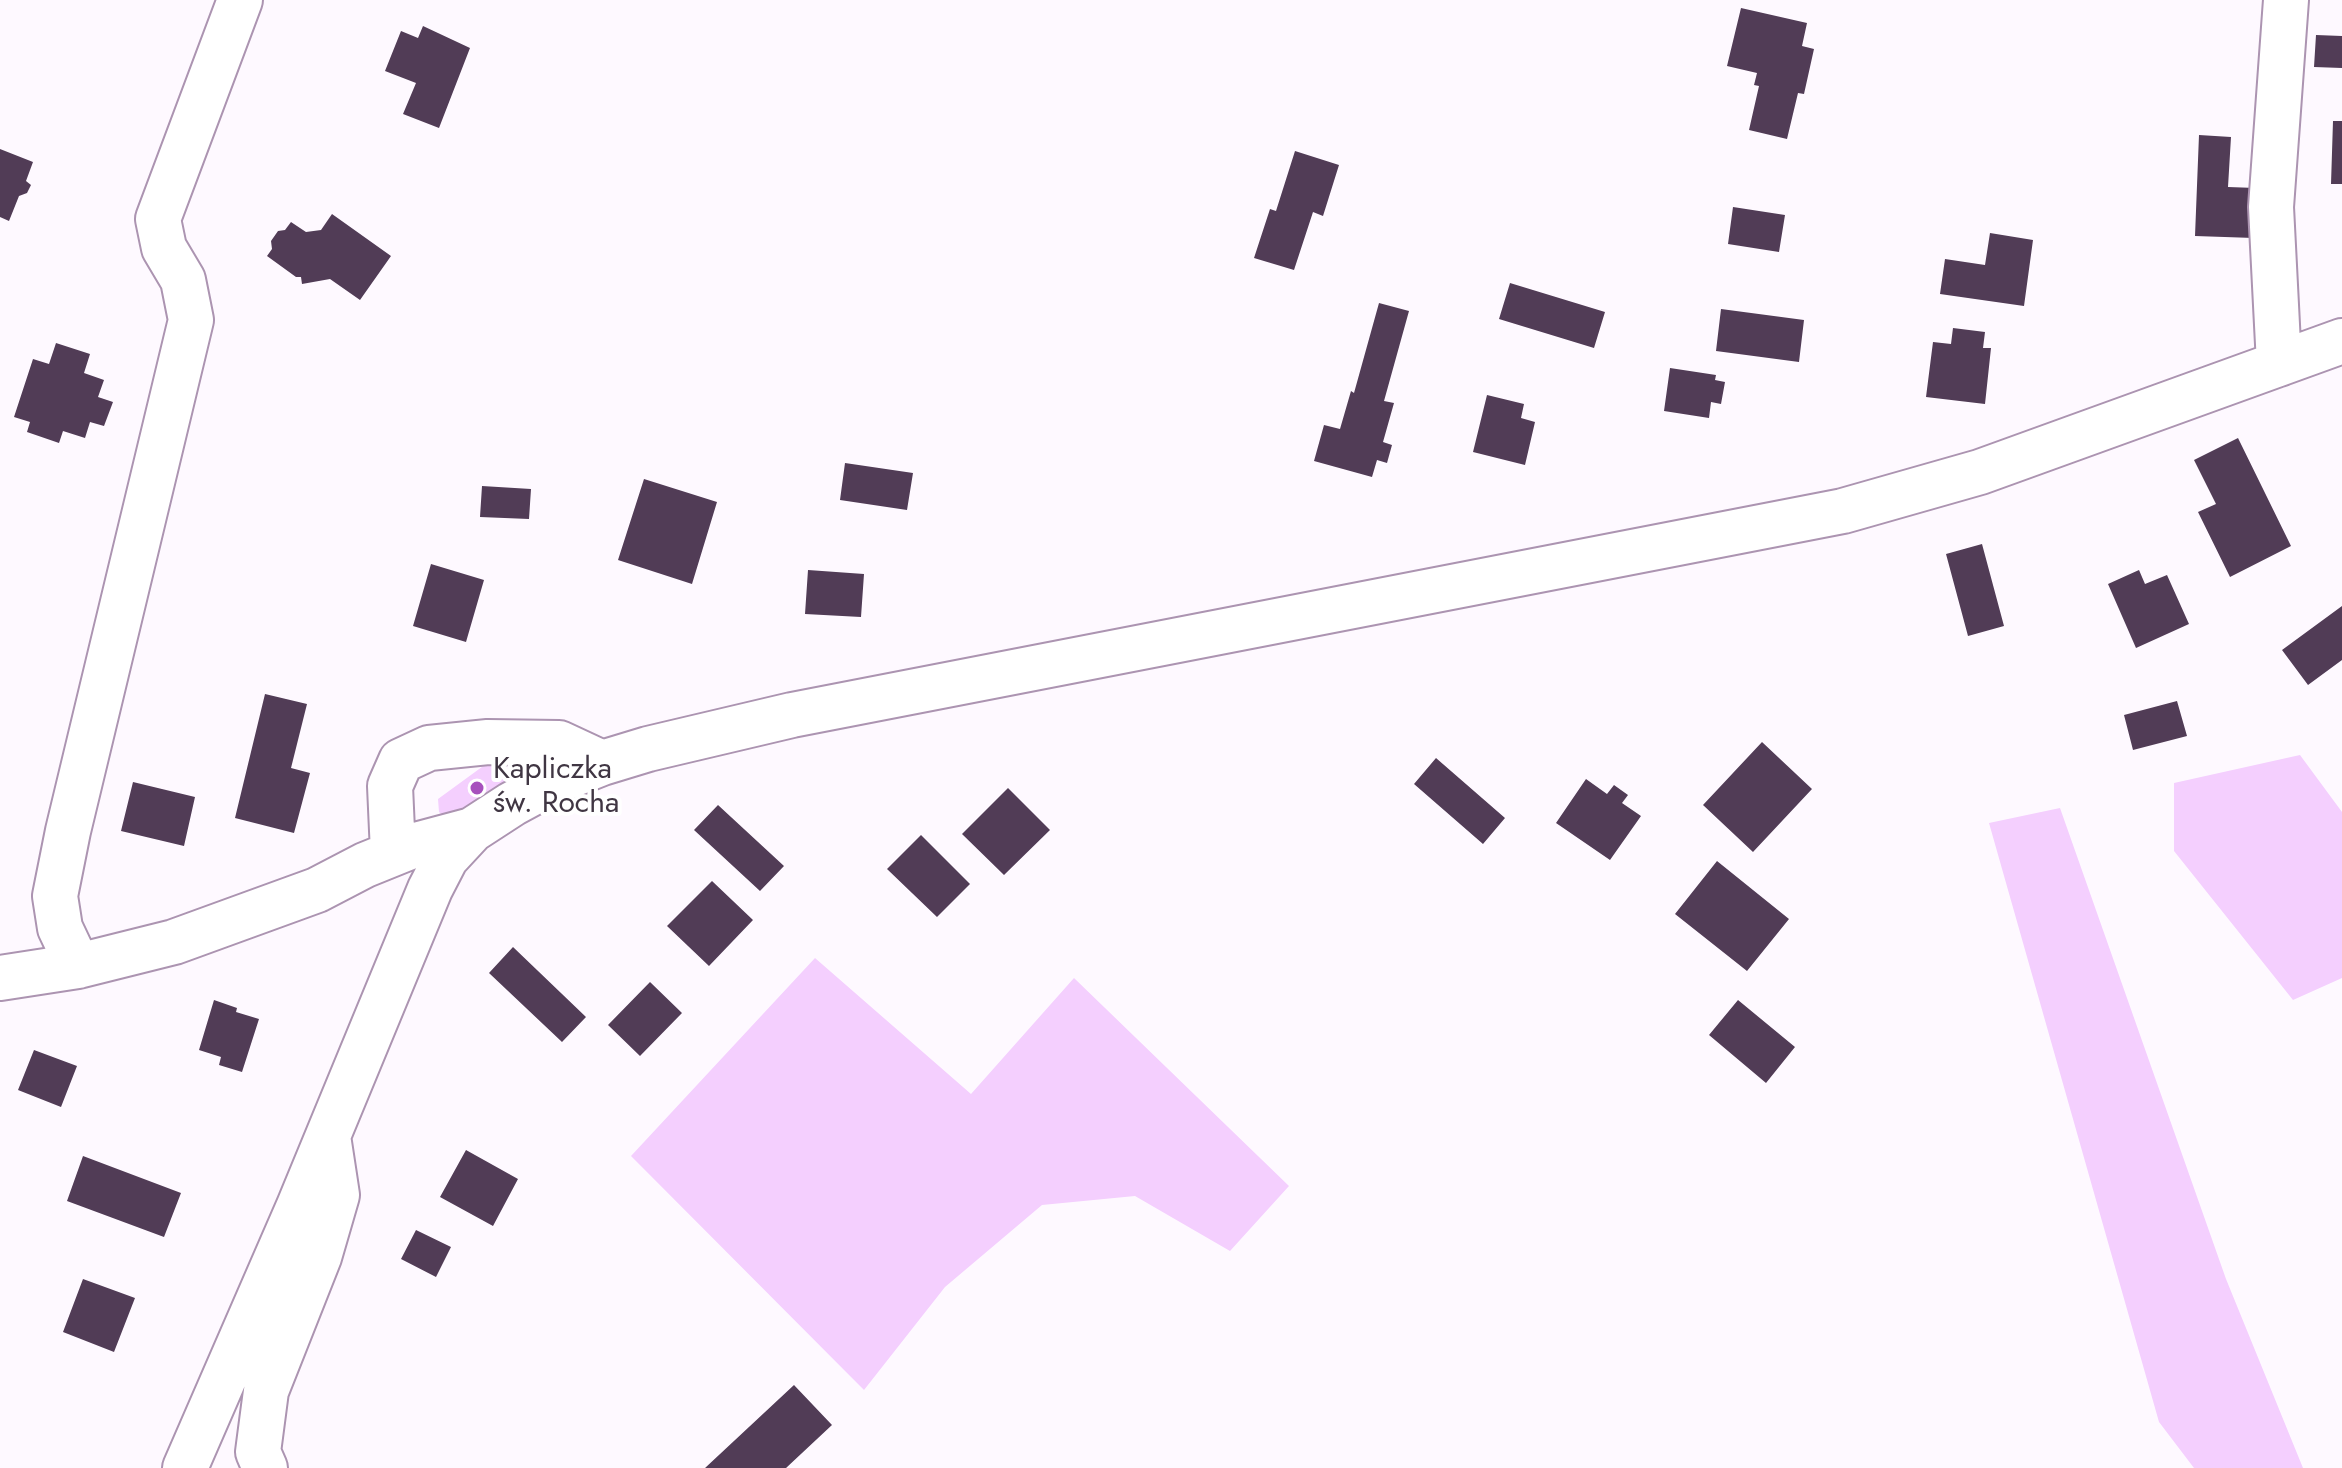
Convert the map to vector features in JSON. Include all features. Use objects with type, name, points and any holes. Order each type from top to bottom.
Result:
[{"type":"street","points":[[78,966],[60,928],[55,896],[191,320],[183,280],[164,248],[158,219],[240,0]]},
{"type":"street","points":[[2279,364],[2271,207],[2286,0]]},
{"type":"street","points":[[185,1468],[430,889],[446,858],[472,830],[549,784],[602,763],[706,734],[792,715],[1843,511],[1980,472],[2342,341]]},
{"type":"street","points":[[393,853],[390,786],[401,761],[429,748],[488,742],[559,743],[602,763]]},
{"type":"street","points":[[0,978],[78,966],[174,942],[317,890],[393,853],[472,830]]},
{"type":"street","points":[[265,1468],[258,1452],[266,1391],[319,1257],[337,1195],[328,1134]]},
{"type":"shaded area","points":[[2300,755],[2342,812],[2342,978],[2293,1000],[2174,851],[2174,783]]},
{"type":"shaded area","points":[[486,764],[504,767],[507,783],[447,819],[439,812],[438,799]]},
{"type":"shaded area","points":[[2060,808],[2226,1279],[2303,1468],[2194,1468],[2159,1422],[1989,823]]},
{"type":"shaded area","points":[[815,958],[971,1094],[1074,978],[1289,1186],[1230,1251],[1135,1196],[1042,1205],[945,1287],[864,1390],[631,1156]]},
{"type":"building","points":[[1741,8],[1807,23],[1802,46],[1814,49],[1804,94],[1798,93],[1787,139],[1749,130],[1759,86],[1754,85],[1757,73],[1727,66]]},
{"type":"building","points":[[423,26],[470,48],[439,128],[403,114],[416,83],[385,71],[401,31],[418,38]]},
{"type":"building","points":[[2316,35],[2342,36],[2342,68],[2314,67]]},
{"type":"building","points":[[2333,121],[2342,121],[2342,184],[2331,184]]},
{"type":"building","points":[[2199,135],[2231,137],[2228,187],[2256,188],[2254,238],[2195,236]]},
{"type":"building","points":[[0,149],[33,162],[26,181],[31,185],[27,193],[19,196],[9,221],[0,217]]},
{"type":"building","points":[[1295,151],[1339,165],[1323,216],[1313,212],[1294,270],[1254,258],[1270,209],[1276,211]]},
{"type":"building","points":[[1733,207],[1785,215],[1779,252],[1728,244]]},
{"type":"building","points":[[332,214],[391,256],[360,300],[330,279],[302,284],[301,277],[296,277],[267,256],[278,231],[285,230],[291,222],[306,232],[321,230]]},
{"type":"building","points":[[1990,233],[2033,240],[2024,306],[1940,294],[1945,259],[1985,265]]},
{"type":"building","points":[[1510,283],[1605,312],[1594,348],[1499,319]]},
{"type":"building","points":[[1379,303],[1409,311],[1384,401],[1394,403],[1383,442],[1392,445],[1387,463],[1377,460],[1372,477],[1314,461],[1324,425],[1340,429],[1351,391],[1354,393]]},
{"type":"building","points":[[1721,309],[1804,320],[1799,362],[1716,351]]},
{"type":"building","points":[[1953,328],[1985,332],[1983,348],[1991,348],[1985,404],[1926,397],[1933,342],[1951,344]]},
{"type":"building","points":[[56,343],[90,354],[84,373],[104,380],[98,397],[113,402],[104,426],[90,422],[85,438],[63,431],[59,443],[27,432],[30,422],[14,417],[33,359],[49,364]]},
{"type":"building","points":[[1670,368],[1716,375],[1715,380],[1725,382],[1721,404],[1711,402],[1709,418],[1664,411]]},
{"type":"building","points":[[1487,395],[1524,404],[1521,418],[1535,422],[1525,465],[1473,452]]},
{"type":"building","points":[[2238,438],[2291,546],[2230,577],[2198,512],[2216,504],[2194,460]]},
{"type":"building","points":[[845,463],[913,473],[907,510],[840,500]]},
{"type":"building","points":[[644,479],[717,502],[692,584],[618,560]]},
{"type":"building","points":[[482,486],[531,489],[529,519],[480,517]]},
{"type":"building","points":[[1982,544],[2004,626],[1968,636],[1946,554]]},
{"type":"building","points":[[431,564],[484,580],[466,642],[413,626]]},
{"type":"building","points":[[808,570],[864,574],[861,617],[805,614]]},
{"type":"building","points":[[2139,570],[2145,584],[2167,575],[2189,624],[2136,648],[2108,584]]},
{"type":"building","points":[[2342,606],[2342,660],[2308,685],[2282,650]]},
{"type":"building","points":[[265,694],[307,704],[291,768],[310,773],[294,833],[235,818]]},
{"type":"building","points":[[2177,701],[2187,736],[2133,750],[2124,715]]},
{"type":"building","points":[[1762,742],[1812,789],[1753,852],[1703,805]]},
{"type":"building","points":[[1436,758],[1505,818],[1483,844],[1414,784]]},
{"type":"building","points":[[1586,779],[1607,794],[1614,785],[1628,795],[1622,803],[1641,816],[1610,860],[1556,823]]},
{"type":"building","points":[[133,782],[195,797],[184,846],[121,831]]},
{"type":"building","points":[[1008,788],[1050,830],[1004,875],[962,834]]},
{"type":"building","points":[[718,805],[784,866],[760,891],[694,830]]},
{"type":"building","points":[[921,835],[970,884],[937,917],[887,869]]},
{"type":"building","points":[[1717,861],[1789,919],[1747,971],[1675,914]]},
{"type":"building","points":[[712,881],[753,920],[709,966],[667,926]]},
{"type":"building","points":[[513,947],[586,1017],[562,1042],[489,973]]},
{"type":"building","points":[[650,982],[682,1013],[640,1056],[608,1025]]},
{"type":"building","points":[[214,1000],[237,1008],[236,1012],[259,1019],[242,1072],[219,1065],[221,1057],[199,1050]]},
{"type":"building","points":[[1738,1000],[1795,1047],[1766,1083],[1709,1035]]},
{"type":"building","points":[[34,1050],[77,1066],[61,1107],[18,1090]]},
{"type":"building","points":[[466,1150],[518,1179],[493,1226],[440,1197]]},
{"type":"building","points":[[83,1156],[181,1193],[164,1237],[67,1201]]},
{"type":"building","points":[[416,1230],[451,1247],[436,1277],[401,1259]]},
{"type":"building","points":[[83,1279],[135,1298],[114,1352],[63,1332]]},
{"type":"building","points":[[794,1385],[832,1425],[786,1468],[705,1468]]},
{"type":"place","name":"Kapliczka św. Rocha","points":[[477,788]]}]
